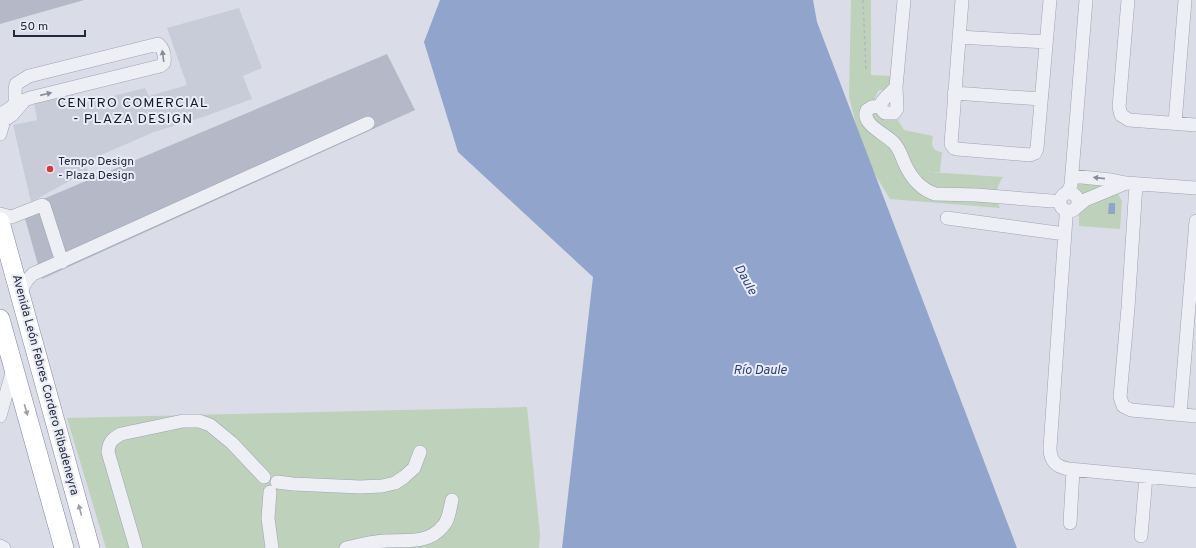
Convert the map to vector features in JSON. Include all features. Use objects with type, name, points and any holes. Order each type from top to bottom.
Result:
[{"type":"highway","name":"Avenida León Febres Cordero Ribadeneyra","points":[[1,224],[90,548]]},
{"type":"highway","name":"Avenida León Febres Cordero Ribadeneyra","points":[[0,319],[64,548]]},
{"type":"street","points":[[904,0],[896,87],[898,106],[896,112],[891,114],[885,113],[881,106],[872,107],[867,110],[866,116],[867,120],[876,130],[888,137],[894,143],[906,167],[922,188],[935,194],[1085,200],[1131,183]]},
{"type":"street","points":[[962,0],[954,93],[951,141],[952,147],[957,149],[1030,155],[1035,153],[1037,148],[1050,0]]},
{"type":"street","points":[[1086,0],[1067,200],[1050,454],[1056,465],[1062,468],[1196,481]]},
{"type":"street","points":[[1128,0],[1120,111],[1121,115],[1130,120],[1196,125]]},
{"type":"street","points":[[1175,123],[1185,0]]},
{"type":"street","points":[[959,37],[1046,42]]},
{"type":"street","points":[[0,134],[2,115],[12,114],[18,102],[16,84],[24,78],[158,44],[162,48],[165,57],[164,64],[160,66],[18,102]]},
{"type":"street","points":[[85,62],[90,84]]},
{"type":"street","points":[[954,93],[1042,99]]},
{"type":"street","points":[[20,292],[27,280],[33,274],[368,123]]},
{"type":"street","points":[[1067,200],[1111,180],[1196,188]]},
{"type":"street","points":[[1131,183],[1128,308],[1120,397],[1123,406],[1127,408],[1196,416]]},
{"type":"street","points":[[1,224],[14,216],[42,205],[44,206],[62,262]]},
{"type":"street","points":[[947,218],[1065,234]]},
{"type":"street","points":[[1180,414],[1196,221]]},
{"type":"street","points":[[0,416],[14,367]]},
{"type":"street","points":[[136,548],[108,452],[109,445],[114,438],[121,434],[183,421],[199,421],[210,424],[232,443],[264,476],[260,482],[261,488],[264,491],[274,487],[293,484],[360,487],[382,486],[395,482],[404,477],[414,468],[420,452]]},
{"type":"street","points":[[1070,523],[1073,470]]},
{"type":"street","points":[[1141,536],[1146,476]]},
{"type":"street","points":[[272,548],[268,518],[274,487]]},
{"type":"street","points":[[346,548],[377,542],[423,540],[432,536],[445,525],[452,500]]},
{"type":"street","points":[[0,546],[4,548]]},
{"type":"path","points":[[863,0],[866,70]]},
{"type":"shaded area","points":[[239,8],[262,68],[243,76],[252,99],[203,117],[154,132],[85,162],[88,171],[31,202],[13,125],[37,120],[34,102],[73,95],[77,105],[145,88],[149,96],[187,85],[167,28]]},
{"type":"green space","points":[[851,0],[871,0],[871,75],[891,76],[890,88],[878,91],[875,98],[875,109],[887,120],[897,119],[904,130],[933,136],[932,142],[934,149],[942,152],[940,172],[930,172],[928,170],[929,172],[1003,177],[999,184],[996,196],[1000,208],[890,199],[864,156],[849,97]]},
{"type":"green space","points":[[1078,184],[1109,184],[1081,195],[1078,191]]},
{"type":"green space","points":[[1113,194],[1118,194],[1122,201],[1120,229],[1079,226],[1079,213],[1085,206]]},
{"type":"green space","points":[[527,407],[540,534],[539,548],[106,548],[67,418]]},
{"type":"water","name":"Río Daule","points":[[440,0],[813,0],[817,22],[1017,548],[562,548],[593,277],[458,152],[424,42]]},
{"type":"water","points":[[1109,203],[1115,203],[1115,214],[1108,214]]},
{"type":"building","points":[[0,0],[84,0],[0,24]]},
{"type":"building","points":[[387,54],[415,110],[42,279],[22,208]]},
{"type":"place","name":"Tempo Design - Plaza Design","points":[[50,169]]},
{"type":"district","name":"CENTRO COMERCIAL - PLAZA DESIGN","points":[[133,112]]},
{"type":"water label","name":"Daule","points":[[745,280]]}]
